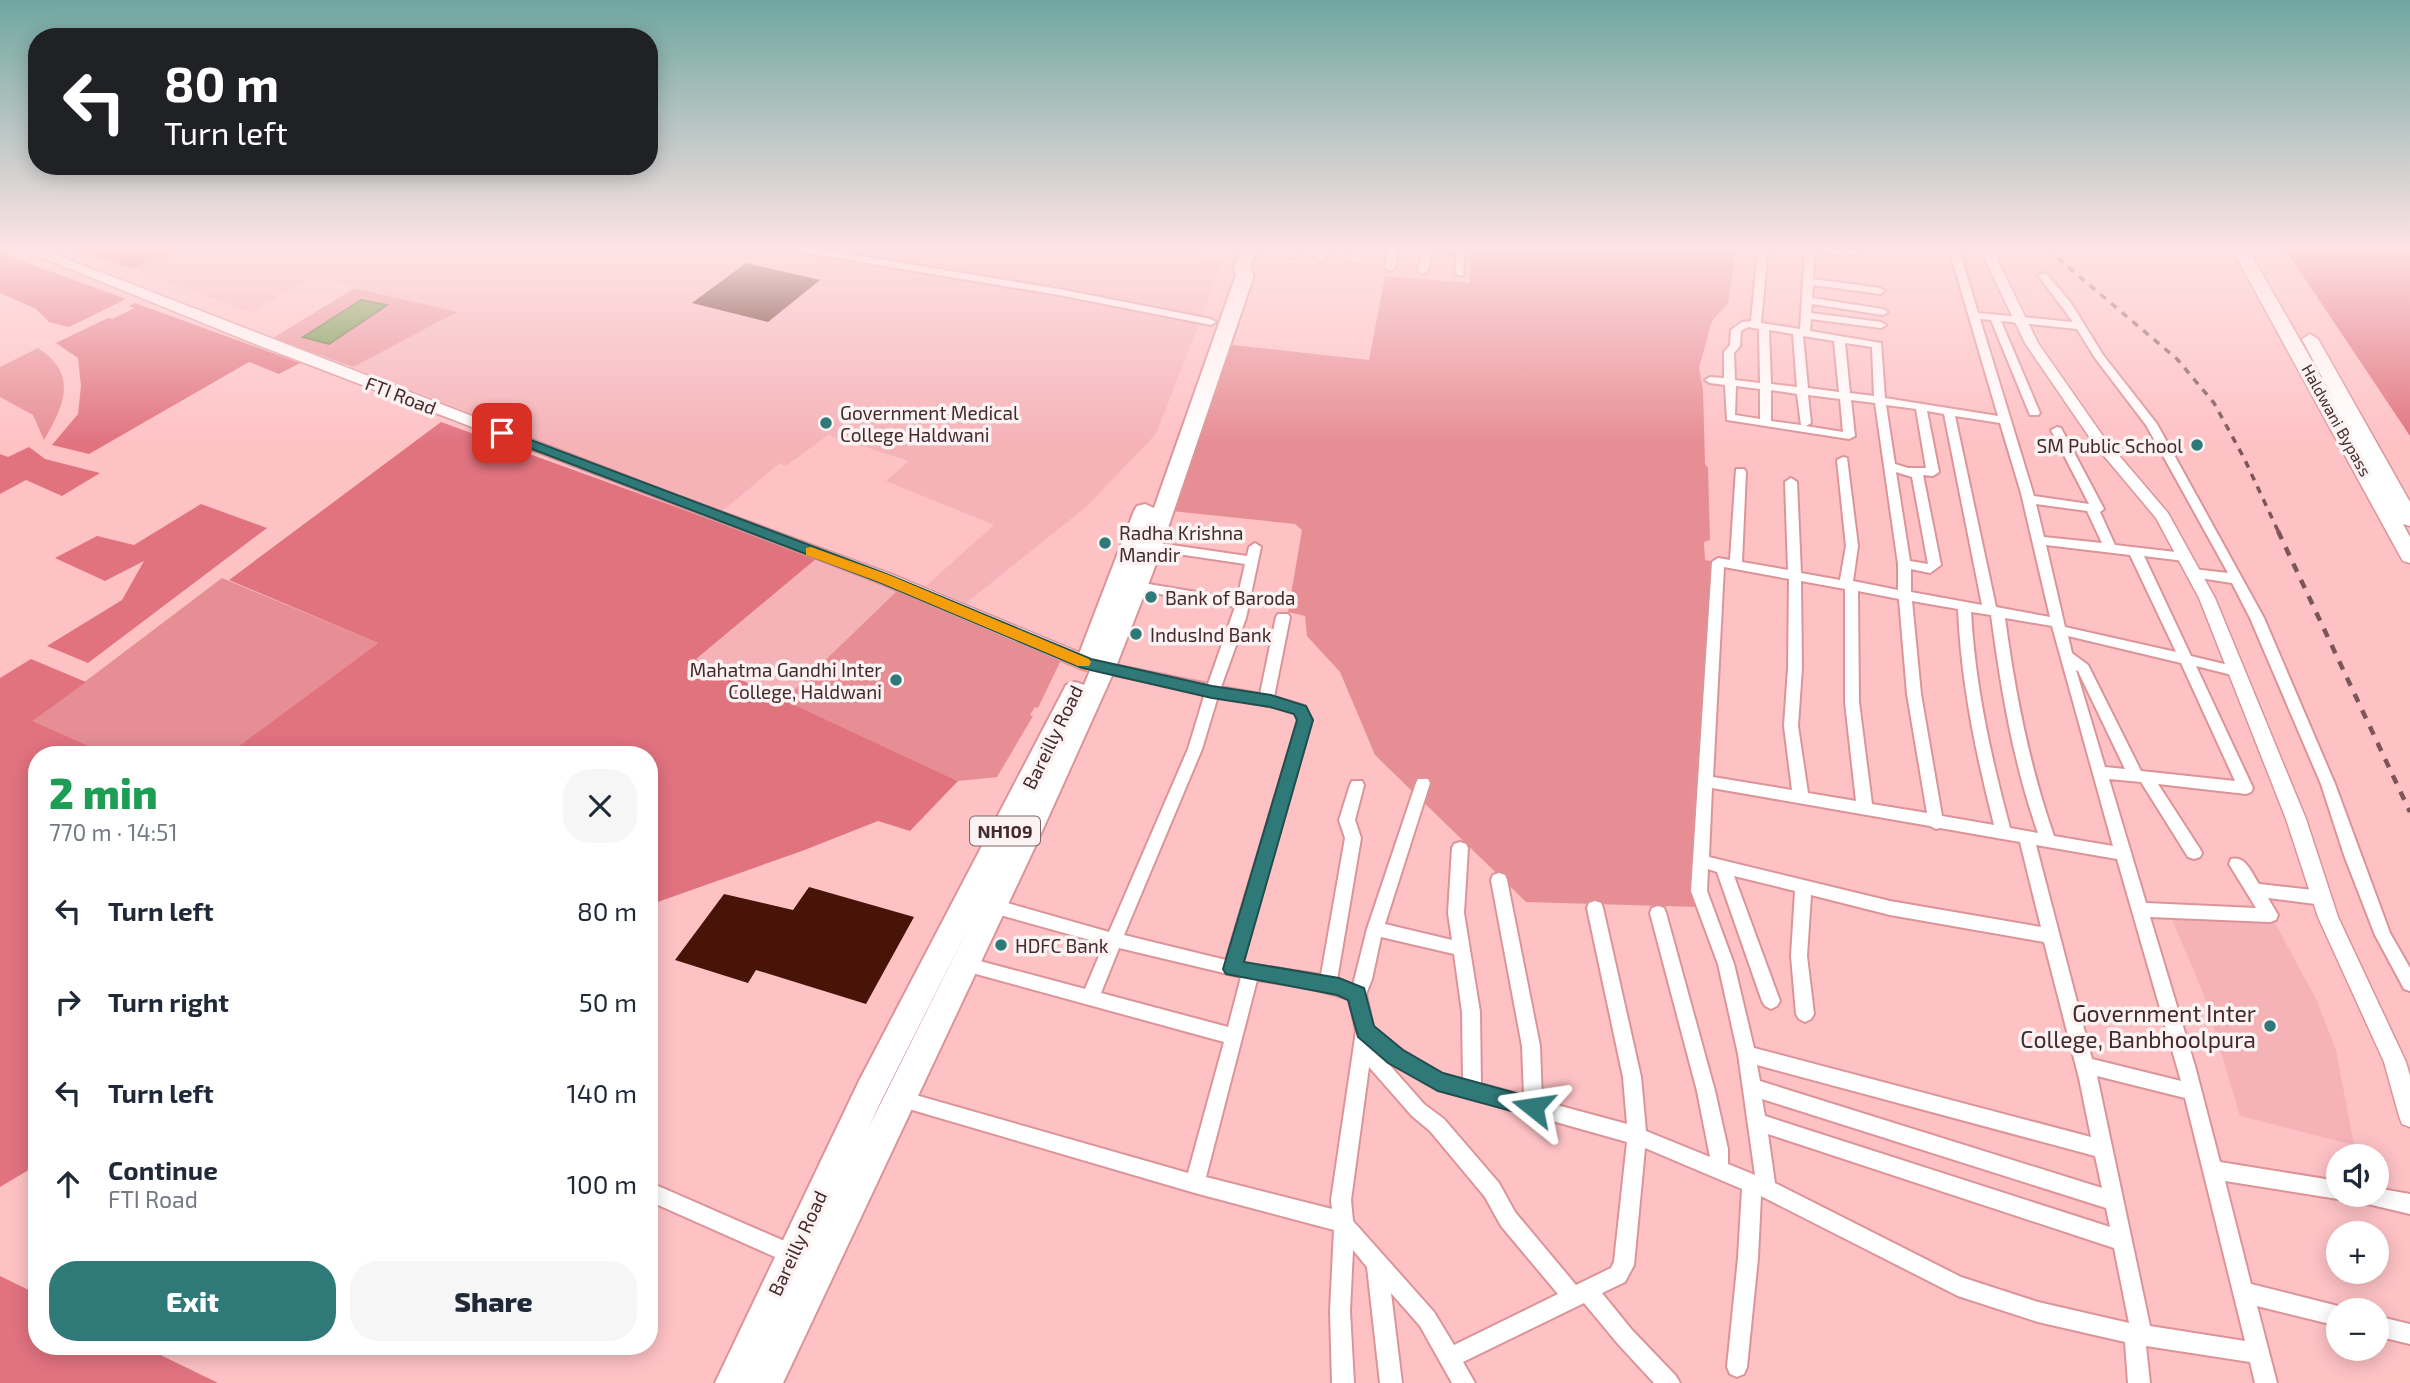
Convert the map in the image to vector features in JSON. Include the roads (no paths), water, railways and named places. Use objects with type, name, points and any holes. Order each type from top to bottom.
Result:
[{"type":"highway","name":"Bareilly Road","points":[[1096,666],[1135,540],[1223,314]]},
{"type":"highway","name":"Bareilly Road","points":[[764,1383],[884,1095],[1137,586],[1218,323]]},
{"type":"highway","name":"Bareilly Road","points":[[733,1383],[791,1254],[965,964],[981,903]]},
{"type":"main road","name":"FTI Road","points":[[194,314],[657,494],[884,579],[1096,666]]},
{"type":"main road","name":"Haldwani Bypass","points":[[2277,314],[2410,556]]},
{"type":"main road","name":"Haldwani Bypass","points":[[2294,314],[2410,520]]},
{"type":"street","points":[[1169,314],[1218,323]]},
{"type":"street","points":[[1760,314],[1766,419]]},
{"type":"street","points":[[1805,423],[1802,332],[1806,314],[1881,325]]},
{"type":"street","points":[[2016,314],[2099,441],[2163,516],[2207,598],[2296,819],[2328,917],[2395,1062],[2410,1115]]},
{"type":"street","points":[[2072,314],[2151,424],[2258,618],[2328,784],[2383,935],[2410,984]]},
{"type":"street","points":[[2079,326],[1972,316],[2028,499],[2066,656],[2193,1092],[2266,1383]]},
{"type":"street","points":[[1995,318],[2034,413]]},
{"type":"street","points":[[1839,339],[1849,436],[1731,415],[1729,352],[1735,346],[1736,330],[1746,324],[1877,345],[1880,401],[1904,564],[1905,595],[1925,764],[1936,823]]},
{"type":"street","points":[[1710,380],[1846,396],[2004,420]]},
{"type":"street","points":[[1889,466],[1933,472],[1921,408]]},
{"type":"street","points":[[1949,412],[1993,611],[2011,716],[2032,799],[2049,842]]},
{"type":"street","points":[[2028,499],[2092,509],[2098,507],[2057,430]]},
{"type":"street","points":[[1843,460],[1852,547],[1848,585],[1852,702],[1865,810]]},
{"type":"street","points":[[1904,564],[1935,568],[1917,475],[1911,471]]},
{"type":"street","points":[[1736,565],[1740,472]]},
{"type":"street","points":[[1791,482],[1795,575],[1795,668],[1791,726],[1801,799]]},
{"type":"street","points":[[2092,509],[2110,548]]},
{"type":"street","points":[[2038,540],[2135,551],[2237,579]]},
{"type":"street","points":[[1090,999],[1195,749],[1242,604],[1254,554],[1151,546]]},
{"type":"street","points":[[2101,772],[2246,788],[2135,551]]},
{"type":"street","points":[[1737,1367],[1748,1258],[1759,1186],[1757,1122],[1747,1054],[1726,964],[1699,891],[1718,562],[1993,611],[2236,671]]},
{"type":"street","points":[[1137,586],[1242,604]]},
{"type":"street","points":[[1964,605],[1965,641],[1979,740],[2004,834]]},
{"type":"street","points":[[1266,700],[1283,617]]},
{"type":"street","points":[[2066,656],[2082,668],[2141,777],[2194,853]]},
{"type":"street","points":[[1096,666],[1212,692],[1292,706],[1300,710],[1305,720],[1232,969]]},
{"type":"street","points":[[1706,781],[2125,854]]},
{"type":"street","points":[[1343,1383],[1340,1311],[1345,1225],[1341,1200],[1364,1038],[1357,994],[1364,979],[1375,929],[1423,783]]},
{"type":"street","points":[[1328,984],[1353,838],[1347,820],[1357,785]]},
{"type":"street","points":[[2028,838],[2050,936],[2084,1065],[2114,1201],[2138,1335],[2139,1383]]},
{"type":"street","points":[[1460,848],[1456,913],[1471,1012],[1472,1090]]},
{"type":"street","points":[[1700,861],[1890,908],[2050,936]]},
{"type":"street","points":[[2140,910],[2270,915],[2237,864]]},
{"type":"street","points":[[1723,867],[1771,1001]]},
{"type":"street","points":[[1499,880],[1531,1046],[1533,1107]]},
{"type":"street","points":[[1804,886],[1799,956],[1805,1014]]},
{"type":"street","points":[[2254,890],[2323,898]]},
{"type":"street","points":[[981,903],[1113,940],[1232,969],[1328,984],[1357,994]]},
{"type":"street","points":[[1449,1358],[1618,1275],[1624,1265],[1637,1136],[1632,1077],[1595,908]]},
{"type":"street","points":[[1658,913],[1706,1091],[1719,1149],[1719,1170]]},
{"type":"street","points":[[1375,929],[1462,949]]},
{"type":"street","points":[[965,964],[1234,1037]]},
{"type":"street","points":[[1195,1184],[1251,972]]},
{"type":"street","points":[[1364,1038],[1438,1081],[1637,1136],[1759,1186],[1958,1286],[2038,1312],[2138,1335],[2257,1353]]},
{"type":"street","points":[[1364,1038],[1384,1073],[1418,1110],[1437,1125],[1492,1190],[1508,1219],[1669,1383]]},
{"type":"street","points":[[1747,1054],[2103,1149]]},
{"type":"street","points":[[2084,1065],[2193,1092]]},
{"type":"street","points":[[1752,1087],[2114,1201]]},
{"type":"street","points":[[884,1095],[1195,1184],[1330,1218],[1345,1225],[1427,1320],[1464,1383]]},
{"type":"street","points":[[1757,1122],[2122,1241]]},
{"type":"street","points":[[2212,1170],[2326,1188]]},
{"type":"street","points":[[658,1195],[791,1254]]},
{"type":"street","points":[[2389,1200],[2410,1204]]},
{"type":"street","points":[[1377,1263],[1391,1383]]},
{"type":"street","points":[[2242,1292],[2326,1313]]},
{"type":"street","points":[[2389,1329],[2410,1334]]},
{"type":"railway","points":[[2123,314],[2177,359],[2214,403],[2244,458],[2279,533]]},
{"type":"railway","points":[[2278,531],[2410,812]]},
{"type":"place","name":"Government Medical College Haldwani","points":[[826,423]]},
{"type":"place","name":"SM Public School","points":[[2197,445]]},
{"type":"place","name":"Radha Krishna Mandir","points":[[1105,543]]},
{"type":"place","name":"Bank of Baroda","points":[[1151,597]]},
{"type":"place","name":"IndusInd Bank","points":[[1136,634]]},
{"type":"place","name":"Mahatma Gandhi Inter College, Haldwani","points":[[896,680]]},
{"type":"place","name":"HDFC Bank","points":[[1001,945]]},
{"type":"place","name":"Government Inter College, Banbhoolpura","points":[[2270,1026]]}]
